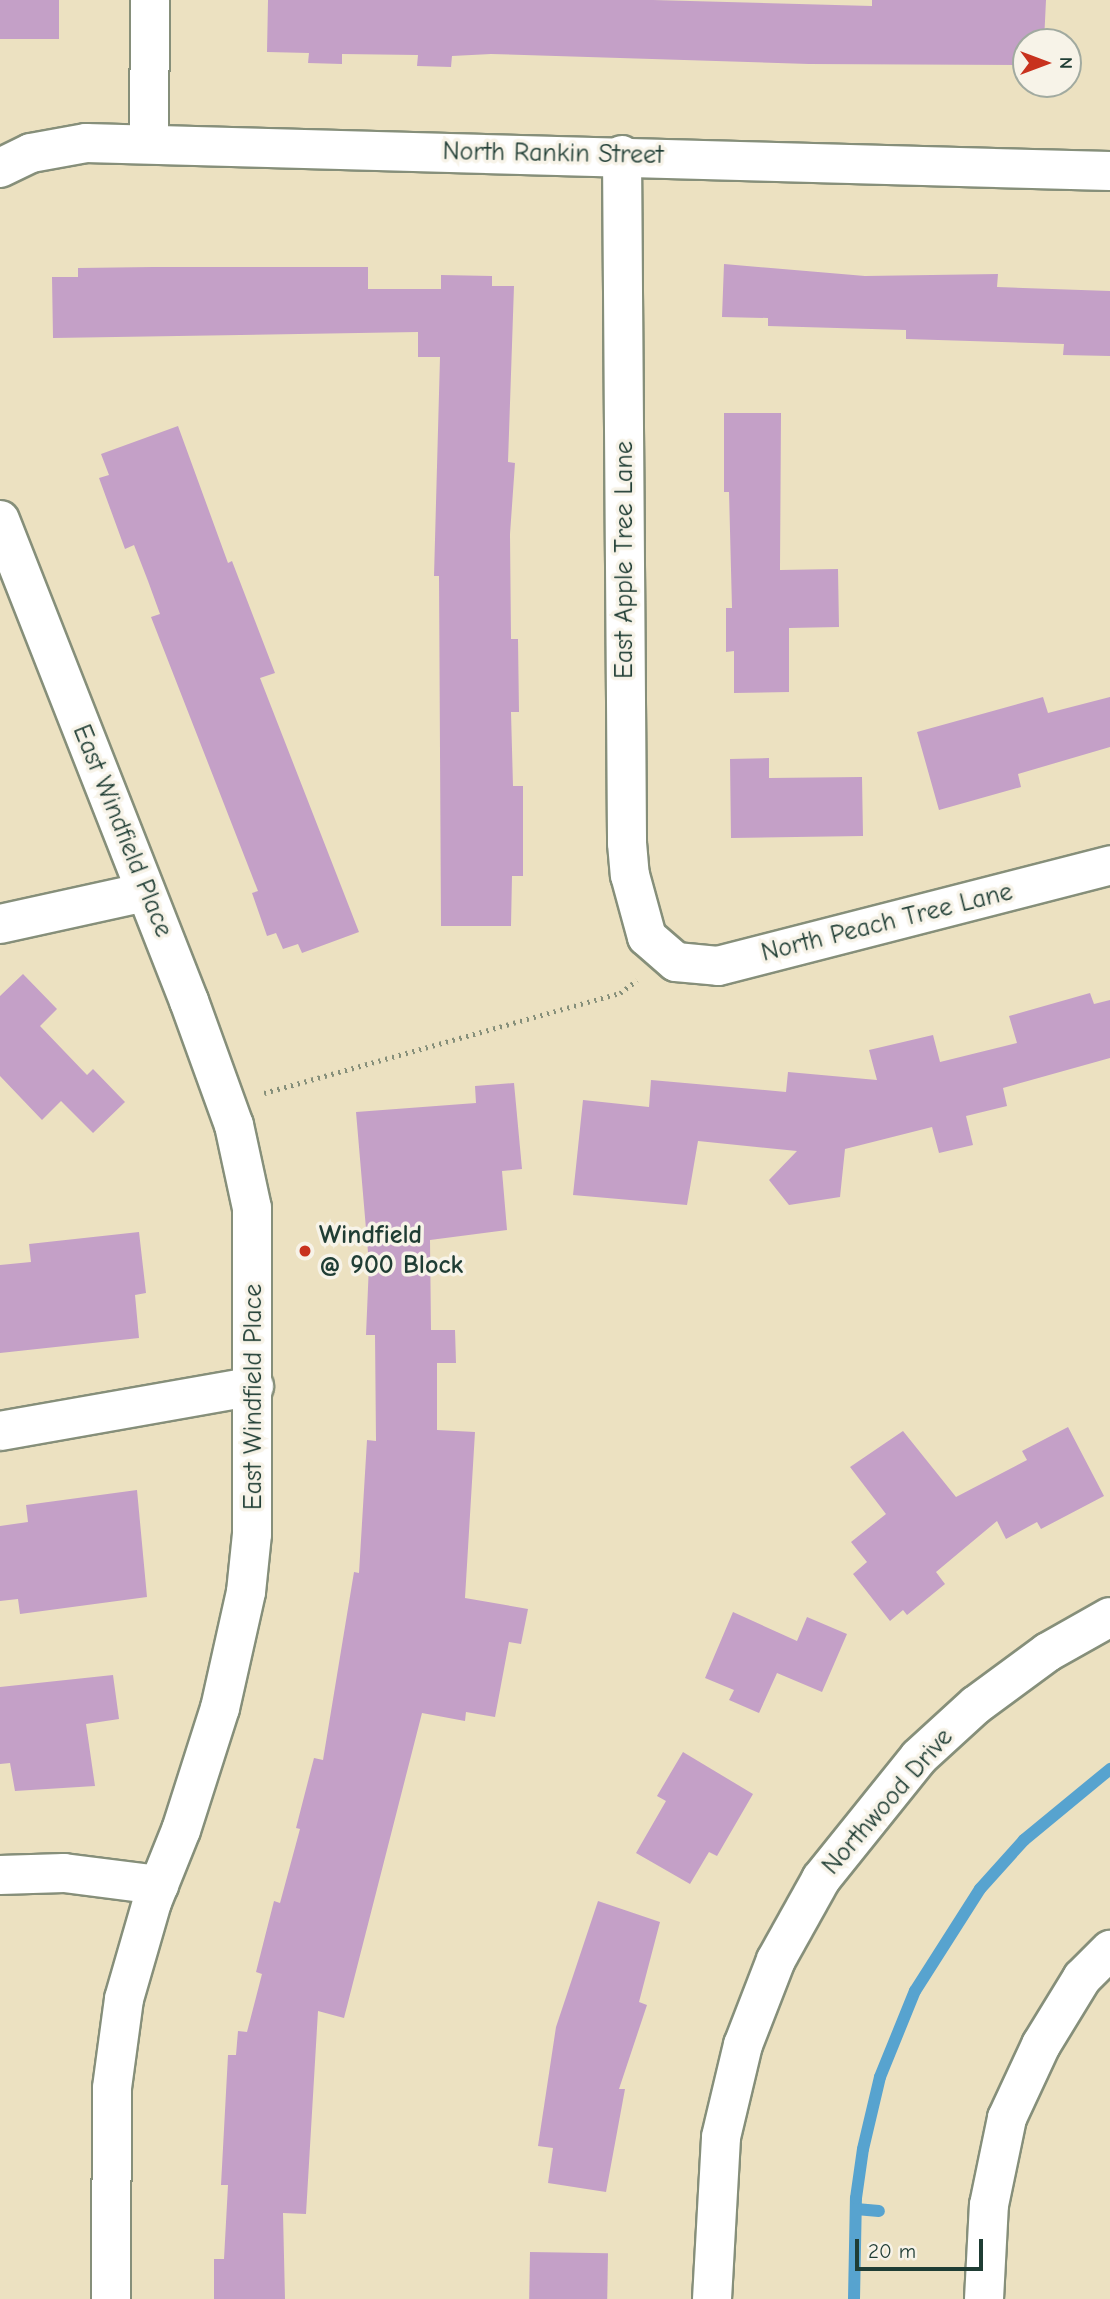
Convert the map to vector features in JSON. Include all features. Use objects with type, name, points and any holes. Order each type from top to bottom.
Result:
[{"type":"street","points":[[149,144],[150,0]]},
{"type":"street","name":"North Rankin Street","points":[[0,168],[31,153],[86,143],[622,155],[1110,171]]},
{"type":"street","name":"East Apple Tree Lane","points":[[622,155],[627,843],[629,875],[647,937],[665,955]]},
{"type":"street","name":"East Windfield Place","points":[[0,520],[227,1105],[252,1208],[252,1534],[238,1636],[208,1745],[159,1885],[124,1999],[112,2088],[111,2299]]},
{"type":"street","name":"North Peach Tree Lane","points":[[665,955],[692,967],[718,966],[1110,866]]},
{"type":"street","points":[[0,924],[146,892]]},
{"type":"street","points":[[0,1431],[254,1385]]},
{"type":"street","name":"Northwood Drive","points":[[712,2299],[721,2137],[743,2045],[776,1960],[821,1879],[919,1757],[975,1705],[1048,1652],[1110,1618]]},
{"type":"street","points":[[0,1874],[64,1873],[159,1885]]},
{"type":"street","points":[[984,2299],[989,2205],[1007,2118],[1041,2045],[1082,1978],[1110,1950]]},
{"type":"path","points":[[227,1105],[620,993],[665,955]]},
{"type":"building","points":[[0,0],[59,0],[59,39],[0,39]]},
{"type":"building","points":[[268,0],[653,0],[872,6],[872,0],[1046,0],[1045,28],[1012,28],[1012,65],[809,64],[491,54],[452,56],[451,67],[417,66],[418,55],[342,54],[342,64],[308,63],[309,53],[267,52]]},
{"type":"building","points":[[724,264],[865,276],[998,274],[997,287],[1110,291],[1110,356],[1063,355],[1064,344],[906,339],[906,330],[768,326],[768,318],[722,317]]},
{"type":"building","points":[[368,267],[368,289],[441,289],[441,275],[492,276],[492,286],[514,286],[508,462],[515,463],[510,534],[511,639],[518,639],[519,712],[511,712],[513,786],[523,786],[523,876],[512,876],[511,926],[441,926],[439,576],[434,576],[440,357],[418,357],[418,332],[53,338],[52,277],[78,277],[78,268]]},
{"type":"building","points":[[724,413],[781,413],[780,570],[838,569],[839,627],[789,628],[789,692],[734,693],[734,651],[726,652],[726,608],[732,608],[729,492],[724,492]]},
{"type":"building","points":[[178,426],[228,563],[232,561],[275,673],[260,678],[359,932],[302,953],[298,944],[283,949],[276,933],[267,936],[252,893],[258,891],[151,617],[160,614],[148,581],[134,545],[125,549],[99,478],[109,475],[101,454]]},
{"type":"building","points":[[1043,697],[1048,713],[1110,697],[1110,747],[1018,774],[1021,787],[939,810],[917,732]]},
{"type":"building","points":[[769,758],[769,778],[862,777],[863,836],[731,838],[730,759]]},
{"type":"building","points":[[23,974],[57,1009],[40,1026],[87,1075],[93,1069],[125,1102],[93,1133],[61,1101],[42,1120],[0,1076],[0,996]]},
{"type":"building","points":[[1090,993],[1094,1004],[1110,1000],[1110,1058],[1003,1088],[1007,1106],[966,1116],[973,1145],[939,1153],[932,1127],[845,1149],[840,1197],[789,1205],[769,1180],[797,1151],[698,1141],[687,1205],[573,1195],[583,1100],[649,1107],[651,1080],[786,1092],[788,1072],[877,1080],[869,1050],[933,1035],[940,1062],[1017,1043],[1009,1016]]},
{"type":"building","points":[[514,1083],[522,1169],[502,1171],[507,1230],[430,1240],[431,1330],[455,1330],[456,1363],[437,1363],[437,1430],[475,1432],[465,1598],[528,1609],[521,1644],[509,1642],[495,1717],[466,1712],[465,1721],[422,1713],[344,2018],[318,2011],[306,2214],[283,2213],[285,2299],[214,2299],[214,2259],[224,2259],[228,2185],[221,2185],[228,2055],[236,2055],[238,2031],[247,2032],[262,1974],[256,1972],[274,1901],[280,1903],[300,1829],[296,1828],[314,1758],[323,1760],[354,1572],[359,1573],[367,1440],[376,1441],[375,1335],[366,1335],[369,1264],[356,1112],[476,1103],[475,1086]]},
{"type":"building","points":[[139,1232],[146,1293],[135,1295],[139,1338],[0,1353],[0,1265],[31,1262],[29,1244]]},
{"type":"building","points":[[1068,1427],[1104,1496],[1041,1529],[1037,1522],[1006,1539],[997,1521],[936,1572],[945,1584],[907,1615],[903,1610],[890,1621],[853,1574],[867,1562],[851,1542],[886,1514],[850,1467],[903,1431],[956,1497],[1027,1460],[1022,1451]]},
{"type":"building","points":[[137,1490],[147,1597],[20,1614],[18,1599],[0,1601],[0,1526],[28,1522],[26,1505]]},
{"type":"building","points":[[733,1612],[797,1641],[807,1617],[847,1634],[822,1692],[777,1673],[759,1713],[729,1700],[734,1690],[705,1678]]},
{"type":"building","points":[[113,1675],[119,1719],[86,1724],[95,1786],[15,1791],[10,1763],[0,1764],[0,1687]]},
{"type":"building","points":[[683,1752],[753,1794],[717,1856],[709,1852],[690,1884],[636,1853],[666,1801],[657,1796]]},
{"type":"building","points":[[598,1901],[660,1922],[639,2002],[647,2005],[619,2089],[625,2089],[606,2192],[548,2183],[553,2148],[538,2146],[556,2027]]},
{"type":"building","points":[[530,2252],[608,2253],[607,2299],[529,2299]]},
{"type":"waterway","points":[[854,2299],[856,2198],[863,2149],[880,2077],[915,1991],[980,1889],[1024,1840],[1110,1769]]},
{"type":"waterway","points":[[856,2209],[879,2211]]},
{"type":"place","name":"Windfield @ 900 Block","points":[[305,1251]]}]
